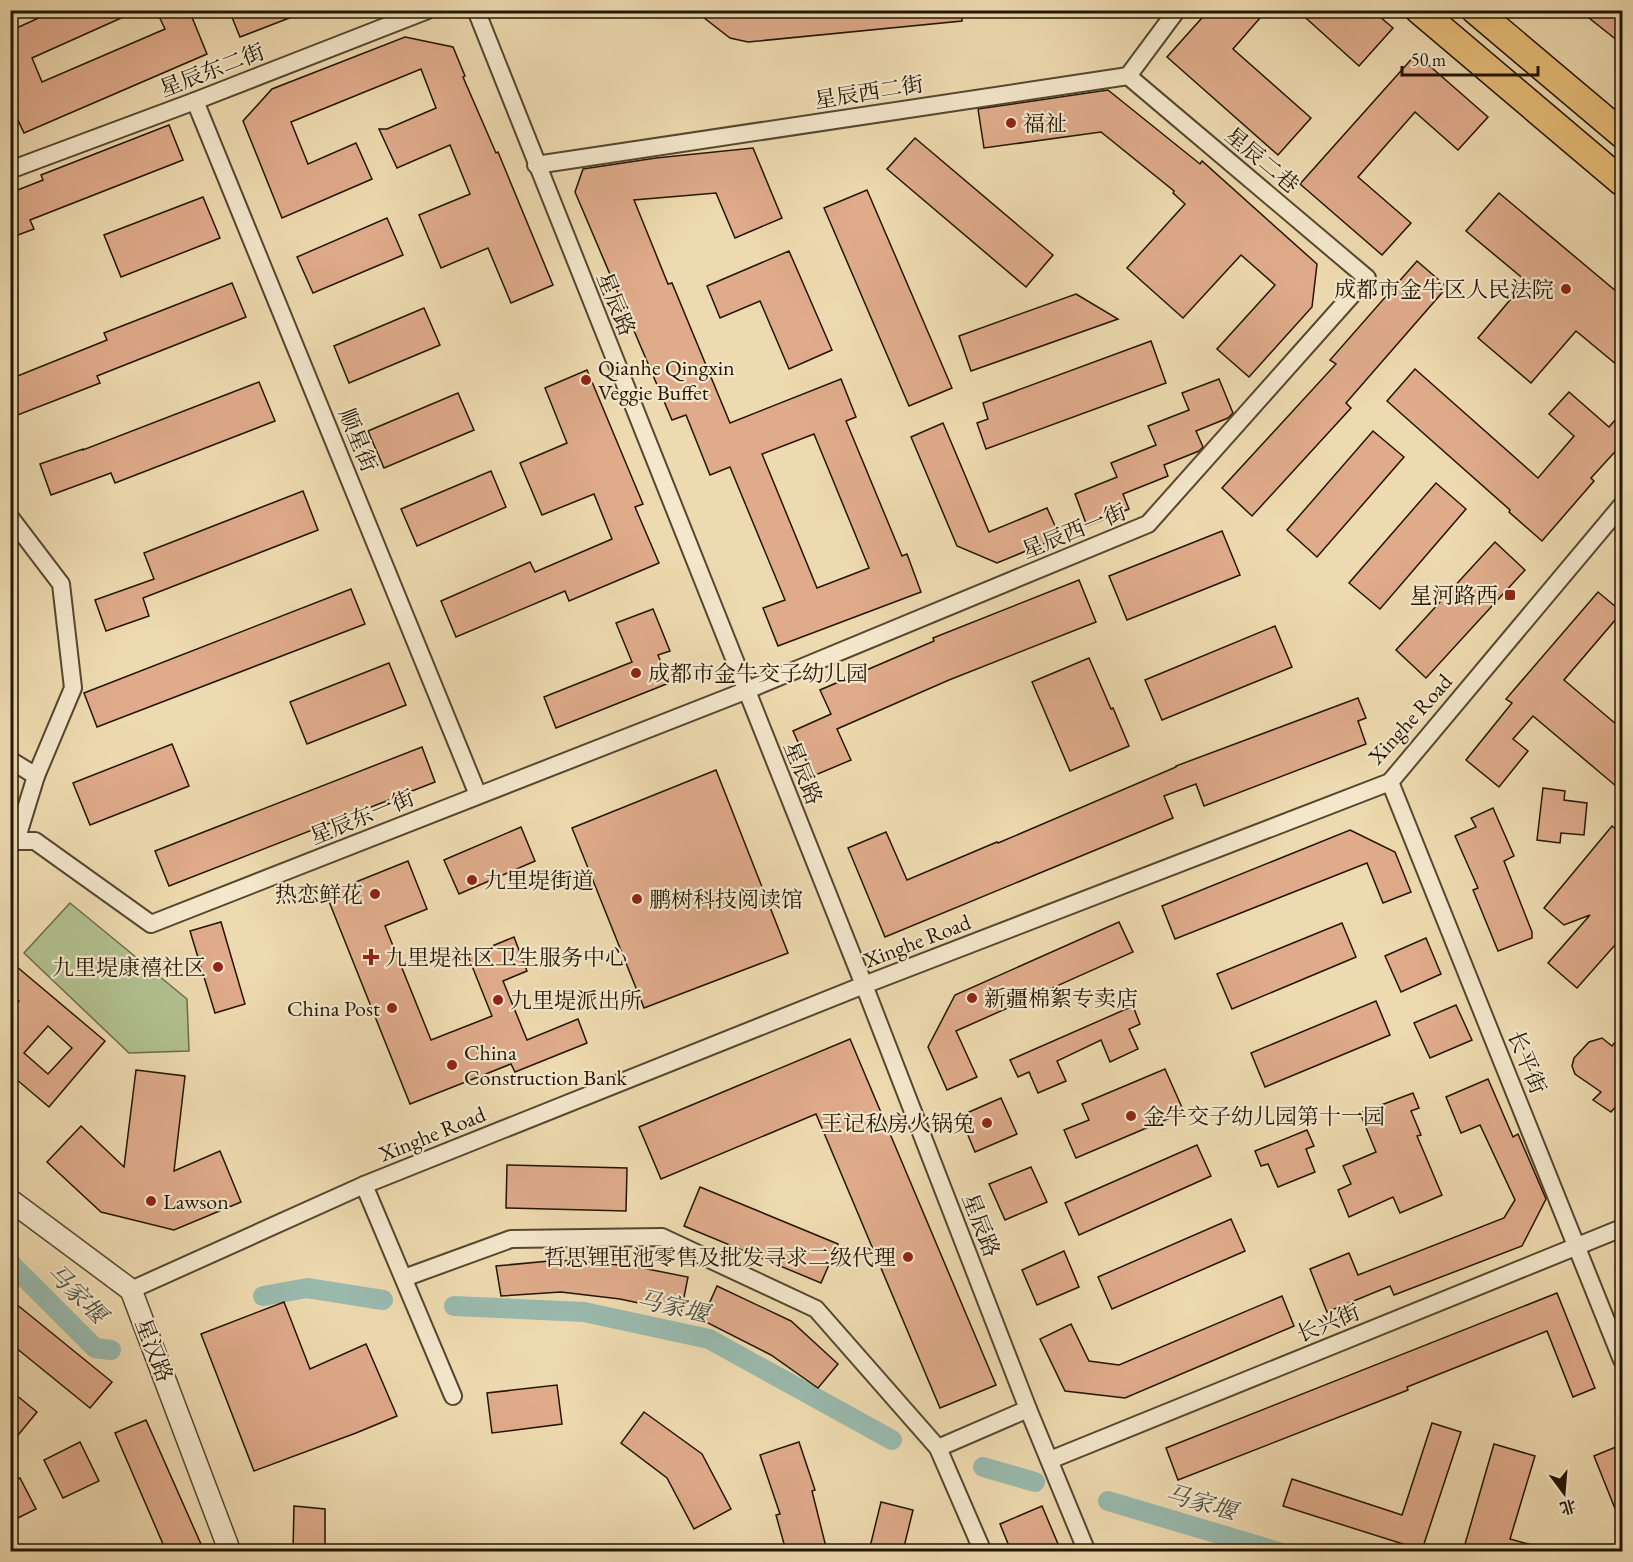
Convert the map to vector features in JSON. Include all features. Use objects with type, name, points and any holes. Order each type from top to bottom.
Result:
[{"type":"main road","points":[[1419,10],[1623,182]]},
{"type":"main road","points":[[1475,10],[1623,134]]},
{"type":"street","name":"星辰东二街","points":[[10,170],[428,10]]},
{"type":"street","name":"星辰路","points":[[476,10],[1087,1551]]},
{"type":"street","points":[[1128,76],[1178,10]]},
{"type":"street","name":"星辰西二街","points":[[536,165],[1128,76]]},
{"type":"street","name":"星辰二巷","points":[[1128,76],[1367,278]]},
{"type":"street","name":"顺星街","points":[[195,101],[478,795]]},
{"type":"street","name":"星辰西一街","points":[[745,691],[1148,524],[1367,278]]},
{"type":"street","name":"Xinghe Road","points":[[131,1290],[364,1185],[864,985],[1390,782],[1623,505]]},
{"type":"street","points":[[10,517],[61,584],[73,688],[36,776],[13,842]]},
{"type":"street","name":"星辰东一街","points":[[13,842],[35,841],[151,924],[745,691]]},
{"type":"street","points":[[10,760],[36,776]]},
{"type":"street","name":"长平街","points":[[1390,782],[1623,1360]]},
{"type":"street","points":[[364,1185],[453,1396]]},
{"type":"street","name":"星汉路","points":[[10,1200],[131,1290],[230,1551]]},
{"type":"street","name":"长兴街","points":[[1050,1460],[1623,1228]]},
{"type":"street","points":[[404,1278],[512,1239],[662,1237],[816,1309],[938,1448],[983,1551]]},
{"type":"street","points":[[938,1448],[1029,1409]]},
{"type":"green space","points":[[70,903],[187,999],[189,1051],[129,1053],[24,953]]},
{"type":"building","points":[[56,10],[139,10],[32,58],[42,82],[165,29],[156,10],[189,10],[207,54],[24,133],[10,103],[10,31]]},
{"type":"building","points":[[229,10],[305,10],[305,12],[240,37]]},
{"type":"building","points":[[694,10],[962,10],[962,21],[748,42],[730,38]]},
{"type":"building","points":[[1209,10],[1267,10],[1233,49],[1311,118],[1278,155],[1167,57]]},
{"type":"building","points":[[1297,10],[1372,10],[1393,28],[1359,66]]},
{"type":"building","points":[[1579,10],[1623,10],[1623,45]]},
{"type":"building","points":[[405,37],[453,47],[465,76],[463,77],[496,153],[498,152],[553,285],[511,303],[488,248],[441,268],[419,215],[470,194],[450,145],[397,168],[379,129],[387,129],[436,108],[421,69],[291,122],[308,164],[356,143],[372,179],[282,218],[243,121],[272,89]]},
{"type":"building","points":[[1416,54],[1488,117],[1458,150],[1415,112],[1358,177],[1411,223],[1382,255],[1300,184]]},
{"type":"building","points":[[1108,90],[1200,164],[1202,161],[1317,264],[1312,307],[1249,377],[1217,349],[1275,285],[1241,255],[1183,318],[1127,268],[1185,204],[1173,193],[1174,191],[1101,132],[984,148],[978,109]]},
{"type":"building","points":[[169,125],[183,160],[30,220],[34,229],[10,238],[10,193],[43,180],[41,175]]},
{"type":"building","points":[[915,138],[1053,255],[1026,287],[887,169]]},
{"type":"building","points":[[753,148],[782,218],[735,238],[716,193],[634,200],[668,284],[672,283],[730,423],[841,379],[856,417],[846,421],[902,556],[907,554],[921,592],[778,646],[763,608],[785,600],[730,467],[710,475],[686,415],[672,420],[575,192],[583,169],[656,158]],"holes":[[[814,434],[869,568],[817,588],[762,454]]]},
{"type":"building","points":[[867,190],[952,388],[909,406],[824,208]]},
{"type":"building","name":"成都市金牛区人民法院","points":[[1499,193],[1623,297],[1623,370],[1576,331],[1531,383],[1478,338],[1526,281],[1466,231]]},
{"type":"building","points":[[203,197],[220,238],[121,277],[104,235]]},
{"type":"building","points":[[387,218],[403,255],[313,293],[297,257]]},
{"type":"building","points":[[789,251],[832,350],[789,369],[760,301],[720,318],[707,286]]},
{"type":"building","points":[[1417,261],[1447,287],[1346,403],[1351,408],[1252,516],[1222,488],[1336,364],[1330,360]]},
{"type":"building","points":[[232,283],[246,317],[97,376],[100,383],[10,418],[10,379],[107,340],[104,333]]},
{"type":"building","points":[[1076,294],[1118,319],[971,371],[959,336]]},
{"type":"building","points":[[424,308],[440,345],[349,383],[334,346]]},
{"type":"building","points":[[1151,341],[1166,383],[986,449],[977,423],[988,419],[983,403]]},
{"type":"building","points":[[1415,369],[1538,478],[1574,436],[1549,414],[1569,392],[1609,427],[1623,411],[1623,443],[1591,478],[1594,481],[1542,541],[1387,401]]},
{"type":"building","points":[[587,370],[643,504],[635,507],[659,563],[569,601],[565,591],[456,637],[441,601],[530,562],[535,572],[612,539],[594,494],[542,515],[520,463],[567,443],[545,388]]},
{"type":"building","points":[[1219,379],[1233,413],[1228,418],[1196,431],[1203,447],[1199,451],[1164,465],[1168,476],[1123,494],[1129,509],[1087,526],[1075,494],[1117,477],[1111,463],[1156,445],[1148,426],[1189,410],[1182,393]]},
{"type":"building","points":[[259,382],[275,421],[115,483],[111,473],[51,495],[40,464],[83,450]]},
{"type":"building","points":[[458,393],[474,430],[384,468],[368,431]]},
{"type":"building","points":[[943,423],[989,532],[1047,508],[1060,537],[997,563],[957,546],[911,437]]},
{"type":"building","points":[[1373,431],[1404,457],[1317,557],[1287,530]]},
{"type":"building","points":[[491,471],[506,507],[417,546],[401,509]]},
{"type":"building","points":[[1436,483],[1466,509],[1380,609],[1349,583]]},
{"type":"building","points":[[303,491],[318,530],[143,598],[149,616],[106,631],[95,600],[154,579],[144,553]]},
{"type":"building","points":[[1222,531],[1240,575],[1127,620],[1109,576]]},
{"type":"building","points":[[1495,542],[1525,570],[1426,678],[1396,650]]},
{"type":"building","points":[[1079,580],[1096,622],[949,680],[837,729],[851,760],[813,776],[793,731],[831,714],[820,690],[934,641],[933,638]]},
{"type":"building","points":[[351,589],[365,624],[97,727],[84,693]]},
{"type":"building","points":[[1598,592],[1622,612],[1564,680],[1623,730],[1623,792],[1533,716],[1513,739],[1528,751],[1499,787],[1466,760],[1512,703],[1506,699]]},
{"type":"building","name":"成都市金牛交子幼儿园","points":[[653,609],[670,651],[658,655],[669,683],[556,728],[544,697],[632,662],[616,623]]},
{"type":"building","points":[[1275,626],[1292,667],[1162,720],[1145,680]]},
{"type":"building","points":[[1089,658],[1129,746],[1070,771],[1032,682]]},
{"type":"building","points":[[389,663],[406,705],[307,744],[290,702]]},
{"type":"building","points":[[1358,698],[1366,718],[1358,721],[1366,744],[1204,806],[1196,784],[1164,796],[1173,818],[885,937],[848,848],[886,832],[907,880],[1176,766]]},
{"type":"building","points":[[172,744],[189,786],[90,825],[73,783]]},
{"type":"building","points":[[422,747],[435,782],[169,886],[155,851]]},
{"type":"building","points":[[716,770],[788,953],[644,1008],[572,828]]},
{"type":"building","points":[[1543,788],[1565,791],[1564,800],[1587,803],[1584,835],[1561,833],[1560,843],[1537,840]]},
{"type":"building","points":[[1493,808],[1514,856],[1504,861],[1532,932],[1532,938],[1498,951],[1473,890],[1478,888],[1455,836],[1476,827],[1471,818]]},
{"type":"building","points":[[1612,826],[1623,835],[1623,936],[1577,988],[1548,963],[1590,915],[1564,925],[1544,908]]},
{"type":"building","name":"九里堤街道","points":[[521,827],[535,861],[459,894],[444,860]]},
{"type":"building","points":[[1350,830],[1395,852],[1411,892],[1383,903],[1367,863],[1175,939],[1162,906]]},
{"type":"building","points":[[408,861],[427,909],[385,926],[431,1040],[492,1016],[468,956],[514,937],[527,971],[503,981],[527,1040],[578,1019],[587,1043],[515,1072],[511,1064],[410,1104],[326,894]]},
{"type":"building","name":"九里堤康禧社区","points":[[221,922],[245,1004],[215,1013],[190,931]]},
{"type":"building","points":[[1119,922],[1133,952],[956,1031],[977,1077],[947,1090],[928,1047],[955,995]]},
{"type":"building","points":[[1342,923],[1356,957],[1232,1009],[1217,974]]},
{"type":"building","points":[[1426,938],[1441,974],[1401,992],[1385,956]]},
{"type":"building","points":[[10,961],[105,1041],[49,1107],[10,1074],[10,1010],[19,1001],[10,994]],"holes":[[[48,1026],[72,1048],[48,1074],[24,1053]]]},
{"type":"building","points":[[1376,1001],[1390,1035],[1265,1087],[1251,1053]]},
{"type":"building","points":[[1456,1005],[1472,1040],[1430,1058],[1414,1023]]},
{"type":"building","points":[[1133,1006],[1140,1024],[1129,1029],[1138,1049],[1110,1062],[1101,1040],[1057,1061],[1066,1081],[1038,1093],[1029,1072],[1018,1077],[1010,1060]]},
{"type":"building","points":[[1623,1033],[1623,1098],[1611,1112],[1593,1100],[1601,1092],[1575,1074],[1572,1066],[1574,1058],[1589,1042],[1602,1038],[1612,1046]]},
{"type":"building","points":[[850,1039],[996,1385],[940,1408],[816,1114],[661,1179],[639,1127]]},
{"type":"building","name":"金牛交子幼儿园第十一园","points":[[1165,1069],[1184,1112],[1076,1158],[1064,1130],[1089,1120],[1082,1104]]},
{"type":"building","points":[[136,1070],[185,1076],[174,1171],[220,1151],[241,1202],[174,1230],[101,1212],[47,1162],[81,1126],[124,1167]]},
{"type":"building","points":[[1488,1079],[1513,1137],[1518,1134],[1546,1199],[1522,1246],[1394,1295],[1390,1286],[1327,1312],[1310,1269],[1349,1253],[1358,1275],[1504,1218],[1515,1200],[1480,1125],[1461,1133],[1446,1097]]},
{"type":"building","points":[[1413,1093],[1419,1108],[1411,1111],[1421,1135],[1417,1136],[1442,1195],[1400,1213],[1393,1197],[1349,1217],[1338,1190],[1351,1184],[1343,1166],[1376,1152],[1360,1113]]},
{"type":"building","points":[[1001,1098],[1017,1134],[975,1152],[960,1116]]},
{"type":"building","points":[[1307,1130],[1314,1146],[1306,1149],[1315,1172],[1278,1187],[1268,1164],[1261,1166],[1255,1151]]},
{"type":"building","points":[[1197,1145],[1211,1176],[1079,1235],[1065,1203]]},
{"type":"building","points":[[507,1165],[627,1168],[626,1211],[506,1208]]},
{"type":"building","points":[[1031,1167],[1047,1202],[1005,1220],[989,1184]]},
{"type":"building","points":[[700,1187],[838,1244],[821,1283],[684,1226]]},
{"type":"building","points":[[1231,1219],[1245,1251],[1112,1309],[1098,1277]]},
{"type":"building","points":[[1064,1251],[1079,1287],[1037,1305],[1022,1270]]},
{"type":"building","points":[[560,1260],[632,1266],[688,1277],[681,1312],[620,1299],[561,1292],[501,1296],[496,1266]]},
{"type":"building","points":[[717,1286],[791,1321],[838,1364],[818,1388],[771,1355],[702,1320]]},
{"type":"building","points":[[1557,1293],[1595,1388],[1573,1397],[1547,1331],[1407,1387],[1408,1390],[1178,1480],[1166,1448]]},
{"type":"building","points":[[1282,1296],[1294,1326],[1125,1398],[1065,1391],[1040,1339],[1071,1324],[1089,1361],[1119,1365]]},
{"type":"building","points":[[10,1299],[112,1382],[90,1408],[10,1343]]},
{"type":"building","points":[[284,1302],[310,1369],[366,1344],[397,1416],[254,1471],[201,1334]]},
{"type":"building","points":[[557,1385],[562,1424],[492,1433],[487,1393]]},
{"type":"building","points":[[10,1390],[37,1412],[10,1445]]},
{"type":"building","points":[[644,1412],[702,1454],[731,1509],[694,1529],[667,1478],[621,1443]]},
{"type":"building","points":[[146,1420],[204,1551],[166,1551],[115,1433]]},
{"type":"building","points":[[1432,1423],[1461,1432],[1422,1550],[1283,1506],[1292,1479],[1402,1515]]},
{"type":"building","points":[[80,1442],[99,1481],[63,1498],[44,1460]]},
{"type":"building","points":[[799,1442],[815,1490],[812,1491],[827,1551],[786,1551],[776,1515],[780,1514],[760,1455]]},
{"type":"building","points":[[1494,1444],[1535,1456],[1510,1539],[1539,1547],[1538,1551],[1463,1551]]},
{"type":"building","points":[[1623,1444],[1623,1526],[1622,1526],[1594,1456]]},
{"type":"building","points":[[20,1478],[36,1509],[10,1522],[10,1483]]},
{"type":"building","points":[[881,1502],[913,1510],[903,1551],[869,1551]]},
{"type":"building","points":[[294,1506],[325,1509],[325,1551],[293,1551]]},
{"type":"building","points":[[1042,1506],[1061,1551],[1011,1551],[1000,1524]]},
{"type":"waterway","name":"马家堰","points":[[10,1263],[95,1348],[111,1350]]},
{"type":"waterway","name":"马家堰","points":[[263,1296],[307,1288],[383,1300]]},
{"type":"waterway","name":"马家堰","points":[[454,1306],[584,1312],[709,1339],[892,1440]]},
{"type":"waterway","name":"马家堰","points":[[983,1467],[1035,1482]]},
{"type":"waterway","name":"马家堰","points":[[1108,1501],[1279,1552]]},
{"type":"place","name":"福祉","points":[[1011,123]]},
{"type":"place","name":"成都市金牛区人民法院","points":[[1566,289]]},
{"type":"place","name":"Qianhe Qingxin Veggie Buffet","points":[[586,380]]},
{"type":"place","name":"星河路西","points":[[1510,595]]},
{"type":"place","name":"成都市金牛交子幼儿园","points":[[636,673]]},
{"type":"place","name":"九里堤街道","points":[[472,880]]},
{"type":"place","name":"热恋鲜花","points":[[375,894]]},
{"type":"place","name":"鹏树科技阅读馆","points":[[637,899]]},
{"type":"place","name":"九里堤社区卫生服务中心","points":[[371,957]]},
{"type":"place","name":"九里堤康禧社区","points":[[218,967]]},
{"type":"place","name":"新疆棉絮专卖店","points":[[972,998]]},
{"type":"place","name":"九里堤派出所","points":[[498,1000]]},
{"type":"place","name":"China Post","points":[[392,1008]]},
{"type":"place","name":"China Construction Bank","points":[[452,1065]]},
{"type":"place","name":"金牛交子幼儿园第十一园","points":[[1131,1116]]},
{"type":"place","name":"王记私房火锅兔","points":[[987,1123]]},
{"type":"place","name":"Lawson","points":[[151,1201]]},
{"type":"place","name":"哲思锂电池零售及批发寻求二级代理","points":[[908,1257]]}]
